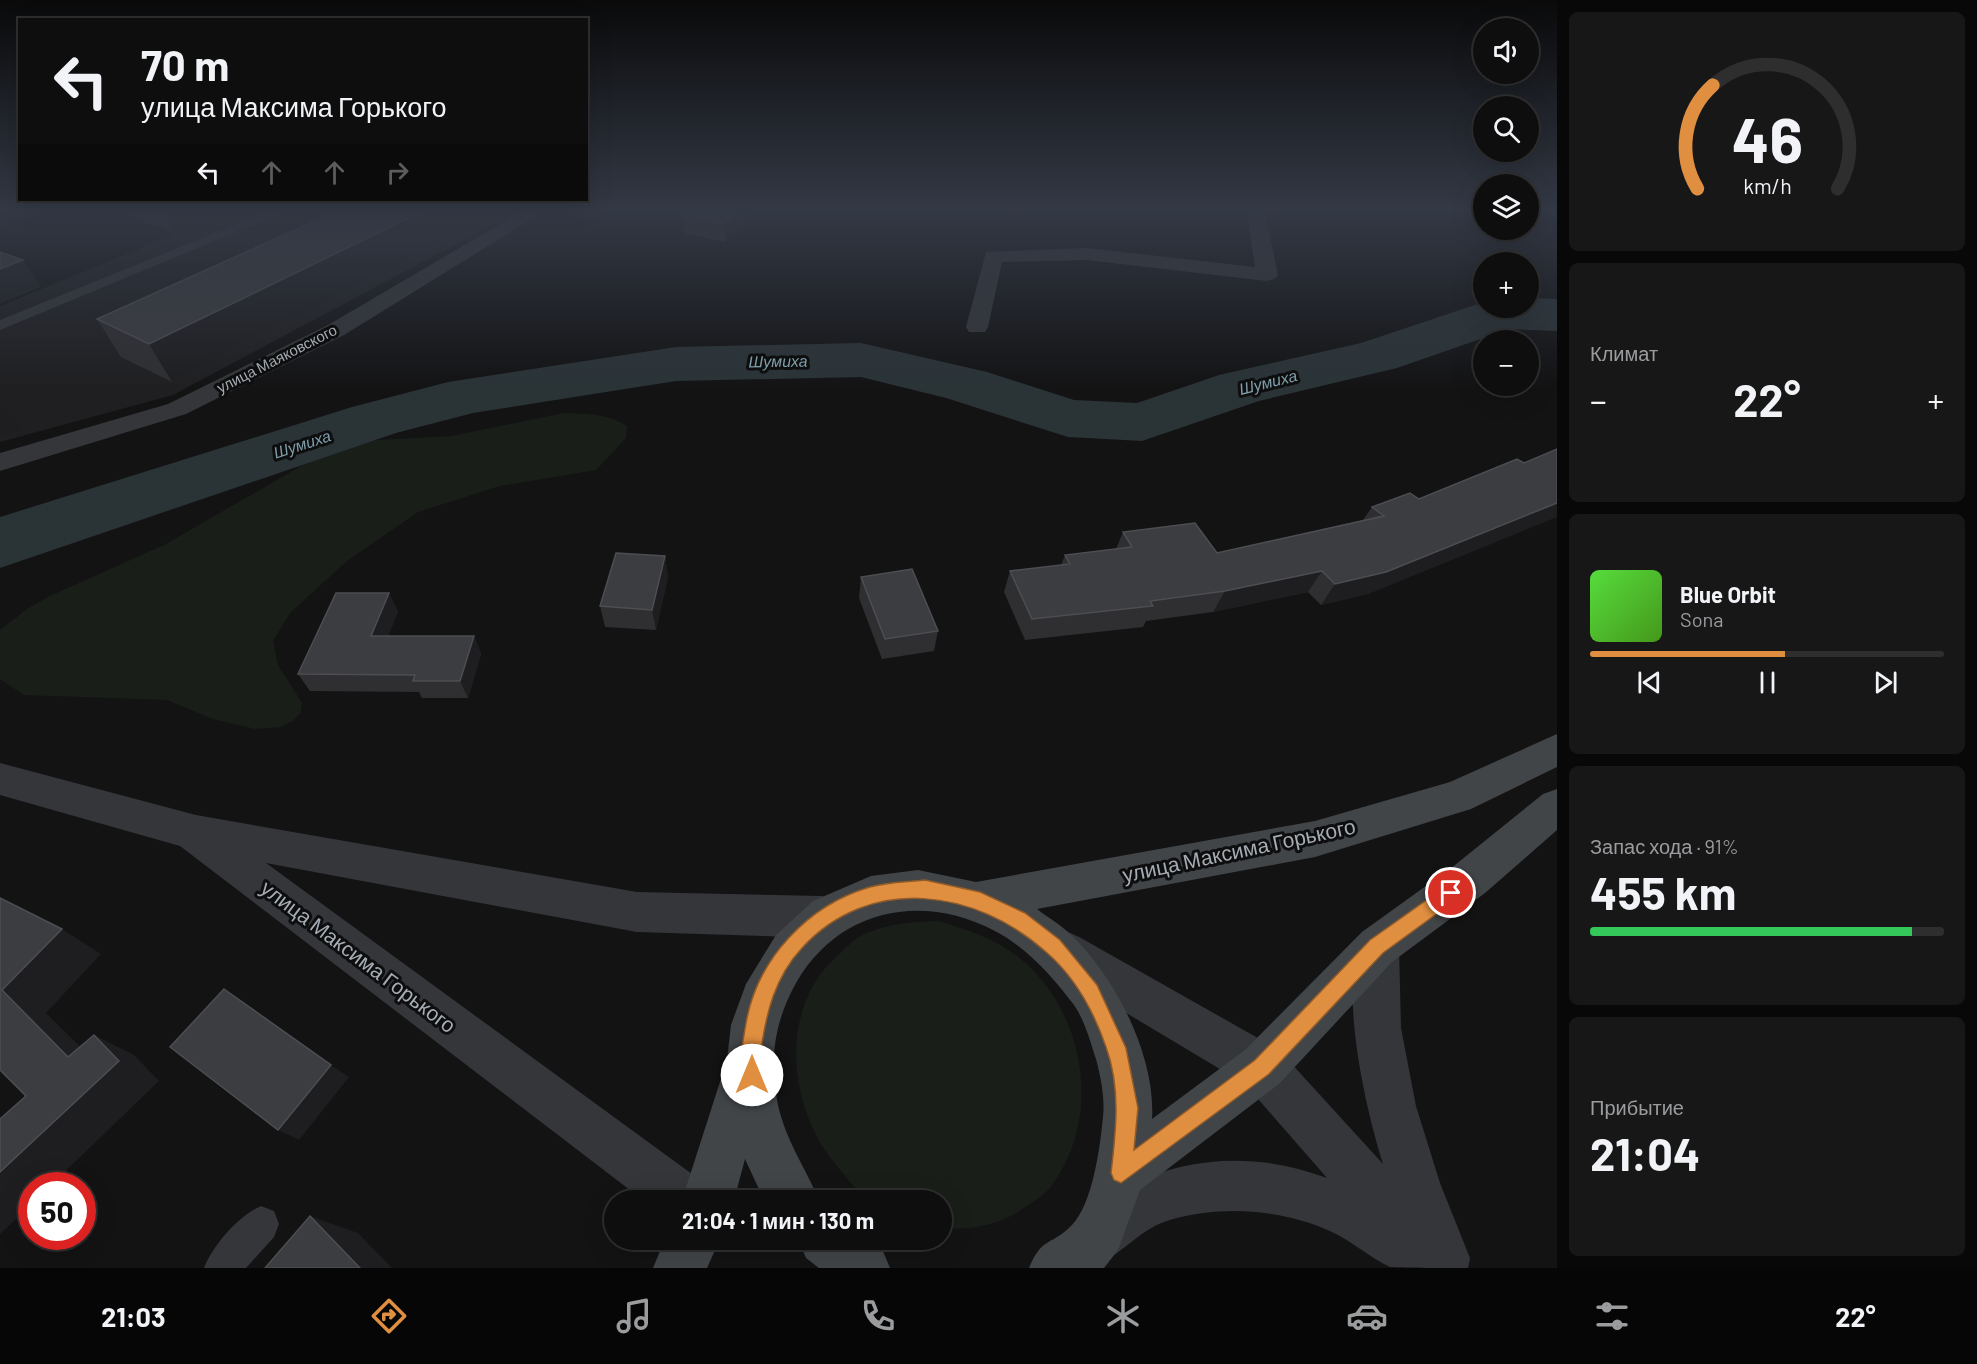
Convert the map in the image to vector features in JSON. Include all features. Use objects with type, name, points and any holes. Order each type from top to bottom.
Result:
[{"type":"main road","name":"улица Максима Горького","points":[[980,900],[1315,840],[1457,797],[1557,750]]},
{"type":"main road","points":[[1121,1173],[1262,1067],[1377,947],[1470,879],[1557,806]]},
{"type":"main road","name":"улица Максима Горького","points":[[786,1190],[777,1177],[755,1116],[750,1055],[757,1012],[773,974],[795,942],[822,917],[871,894],[925,888],[980,900],[1018,920],[1054,946],[1091,991],[1116,1048],[1128,1108],[1121,1173],[1075,1255]]},
{"type":"main road","points":[[711,1190],[750,1055]]},
{"type":"main road","points":[[680,1268],[688,1250]]},
{"type":"main road","points":[[839,1250],[863,1268]]},
{"type":"street","name":"улица Маяковского","points":[[0,462],[177,409],[336,330],[435,271]]},
{"type":"street","points":[[977,327],[990,271]]},
{"type":"street","points":[[1234,271],[1267,275],[1266,271]]},
{"type":"street","name":"улица Максима Горького","points":[[0,779],[191,831],[672,1190]]},
{"type":"street","points":[[191,831],[638,912],[822,917]]},
{"type":"street","points":[[1054,946],[1262,1067],[1442,1268]]},
{"type":"street","points":[[1377,947],[1375,1012],[1386,1089],[1411,1177],[1447,1268]]},
{"type":"street","points":[[1075,1255],[1127,1212],[1166,1194],[1208,1184],[1253,1185],[1301,1194],[1350,1214],[1401,1242],[1436,1268]]},
{"type":"lane","points":[[0,325],[132,271]]},
{"type":"lane","points":[[222,1268],[261,1224]]},
{"type":"shaded area","points":[[85,271],[405,271],[173,395],[0,442],[0,306]]},
{"type":"shaded area","points":[[564,413],[596,415],[612,419],[627,426],[626,438],[596,470],[500,486],[418,512],[347,561],[290,613],[273,641],[278,665],[302,703],[301,712],[293,721],[280,727],[255,729],[213,719],[167,700],[24,695],[0,679],[0,630],[27,609],[50,596],[166,544],[301,466],[337,450],[376,440],[452,436]]},
{"type":"shaded area","points":[[939,921],[992,941],[1021,959],[1043,982],[1061,1009],[1073,1038],[1080,1069],[1081,1101],[1077,1132],[1066,1162],[1049,1189],[1041,1197],[1015,1214],[985,1225],[952,1228],[952,1190],[858,1190],[820,1143],[808,1116],[800,1088],[796,1059],[798,1030],[805,1002],[818,977],[856,939],[888,926]]},
{"type":"building","points":[[203,271],[299,271],[149,344],[97,319]]},
{"type":"building","points":[[1557,449],[1557,503],[1386,572],[1335,584],[1322,571],[1225,591],[1150,601],[1153,606],[1032,619],[1010,571],[1070,564],[1065,555],[1132,547],[1123,532],[1195,523],[1217,553],[1384,516],[1372,507],[1410,493],[1419,499],[1517,459],[1524,463]]},
{"type":"building","points":[[616,553],[665,556],[652,610],[600,606]]},
{"type":"building","points":[[912,569],[938,631],[885,639],[861,577]]},
{"type":"building","points":[[336,593],[389,593],[371,636],[474,636],[460,681],[413,681],[415,675],[298,674]]},
{"type":"building","points":[[0,898],[62,929],[2,990],[68,1057],[94,1035],[119,1061],[0,1172],[0,1119],[26,1096],[0,1070]]},
{"type":"building","points":[[224,989],[331,1065],[278,1130],[170,1047]]},
{"type":"building","points":[[310,1216],[360,1268],[265,1268]]},
{"type":"waterway","name":"Шумиха","points":[[0,543],[374,420],[469,395],[676,364],[861,360],[966,385],[1068,418],[1142,422],[1240,388],[1377,356],[1504,313],[1557,315]]},
{"type":"route","points":[[752,1075],[750,1055],[757,1012],[773,974],[795,942],[822,917],[871,894],[925,888],[980,900],[1018,920],[1054,946],[1091,991],[1116,1048],[1128,1108],[1121,1173],[1262,1067],[1377,947],[1451,893]]}]
